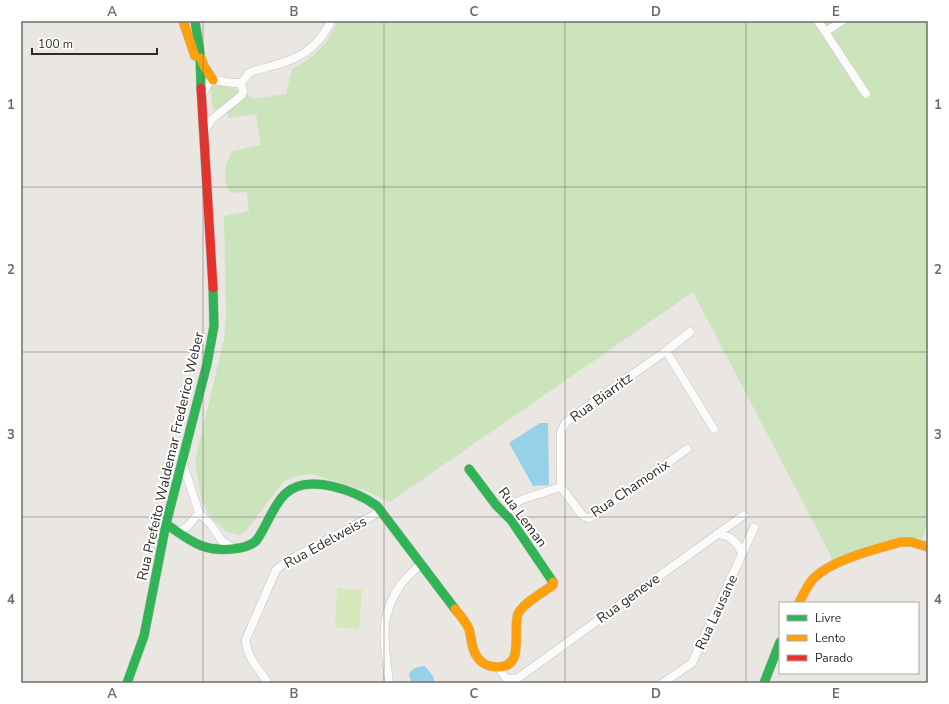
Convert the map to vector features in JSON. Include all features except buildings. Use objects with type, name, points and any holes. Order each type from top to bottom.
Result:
[{"type":"street","points":[[203,134],[212,120],[242,95],[242,83],[249,73],[303,55],[322,38],[331,21]]},
{"type":"street","points":[[818,21],[866,94]]},
{"type":"street","points":[[825,32],[842,21]]},
{"type":"street","name":"Rua Prefeito Waldemar Frederico Weber","points":[[128,682],[144,636],[166,524],[207,364],[214,326],[199,68],[200,53],[187,22]]},
{"type":"street","name":"Rua Prefeito Waldemar Frederico Weber","points":[[187,22],[199,68]]},
{"type":"street","points":[[200,53],[204,66],[213,80]]},
{"type":"street","points":[[201,96],[208,83],[213,80],[242,83]]},
{"type":"street","name":"Rua Biarritz","points":[[561,487],[561,432],[566,423],[690,332]]},
{"type":"street","points":[[666,351],[714,429]]},
{"type":"street","name":"Rua Chamonix","points":[[561,487],[582,516],[588,518],[592,517],[687,449]]},
{"type":"street","points":[[182,460],[199,513],[211,525],[222,541],[233,548]]},
{"type":"street","name":"Rua Leman","points":[[469,469],[496,505],[505,513],[553,583],[553,585],[518,612],[516,622],[516,653],[514,658],[507,664],[498,667]]},
{"type":"street","points":[[166,524],[202,547],[218,550],[233,548],[250,545],[256,540],[276,504],[283,494],[291,488],[301,485],[322,484],[359,495],[377,506],[380,512],[464,621],[477,658],[486,665],[498,667]]},
{"type":"street","points":[[505,513],[516,502],[561,487]]},
{"type":"street","name":"Rua Edelweiss","points":[[268,683],[245,644],[276,570],[287,561],[380,512]]},
{"type":"street","points":[[178,532],[187,527],[199,513]]},
{"type":"street","name":"Rua geneve","points":[[498,667],[506,678],[518,678],[744,515]]},
{"type":"street","name":"Rua Lausane","points":[[663,683],[692,663],[754,528]]},
{"type":"street","points":[[717,534],[729,537],[733,540],[740,548],[742,554]]},
{"type":"street","points":[[800,602],[814,578],[820,572],[838,564],[901,542],[911,542],[928,547]]},
{"type":"street","points":[[389,683],[384,638],[385,620],[393,597],[402,583],[421,564]]},
{"type":"street","points":[[764,683],[779,645]]},
{"type":"green space","points":[[337,21],[928,21],[928,516],[923,539],[908,538],[832,561],[830,554],[693,292],[390,502],[367,491],[312,474],[297,476],[284,481],[246,531],[239,535],[225,531],[208,514],[201,497],[195,461],[224,339],[226,314],[224,216],[249,211],[247,192],[230,193],[227,187],[225,172],[227,162],[232,151],[261,145],[256,114],[228,118],[227,113],[247,94],[253,99],[286,94],[292,69],[307,60],[319,50],[330,37]]},
{"type":"green space","points":[[216,85],[239,89],[239,91],[238,94],[216,110],[212,108],[211,89],[212,86]]},
{"type":"green space","points":[[337,588],[362,590],[359,629],[335,627]]},
{"type":"water","points":[[540,423],[548,423],[549,485],[533,486],[509,443]]},
{"type":"water","points":[[425,666],[433,676],[435,683],[411,683],[409,674],[412,670]]},
{"type":"traffic: fast","points":[[195,21],[200,53],[201,88]]},
{"type":"traffic: fast","points":[[127,683],[144,636],[166,524],[207,364],[214,326],[213,288]]},
{"type":"traffic: fast","points":[[469,469],[496,505],[511,520],[553,582]]},
{"type":"traffic: fast","points":[[166,524],[189,540],[204,547],[212,549],[242,548],[251,545],[256,541],[280,499],[285,494],[294,488],[306,484],[331,486],[357,495],[377,506],[455,609]]},
{"type":"traffic: fast","points":[[764,683],[779,645]]},
{"type":"traffic: slow","points":[[184,24],[195,56]]},
{"type":"traffic: slow","points":[[201,58],[213,80]]},
{"type":"traffic: slow","points":[[800,602],[813,579],[821,572],[842,561],[901,542],[911,542],[928,547]]},
{"type":"traffic: slow","points":[[455,609],[468,626],[474,652],[480,660],[486,665],[497,667],[506,666],[512,661],[515,655],[517,621],[520,610],[528,602],[553,585],[553,582]]},
{"type":"traffic: jam","points":[[201,88],[213,288]]}]
